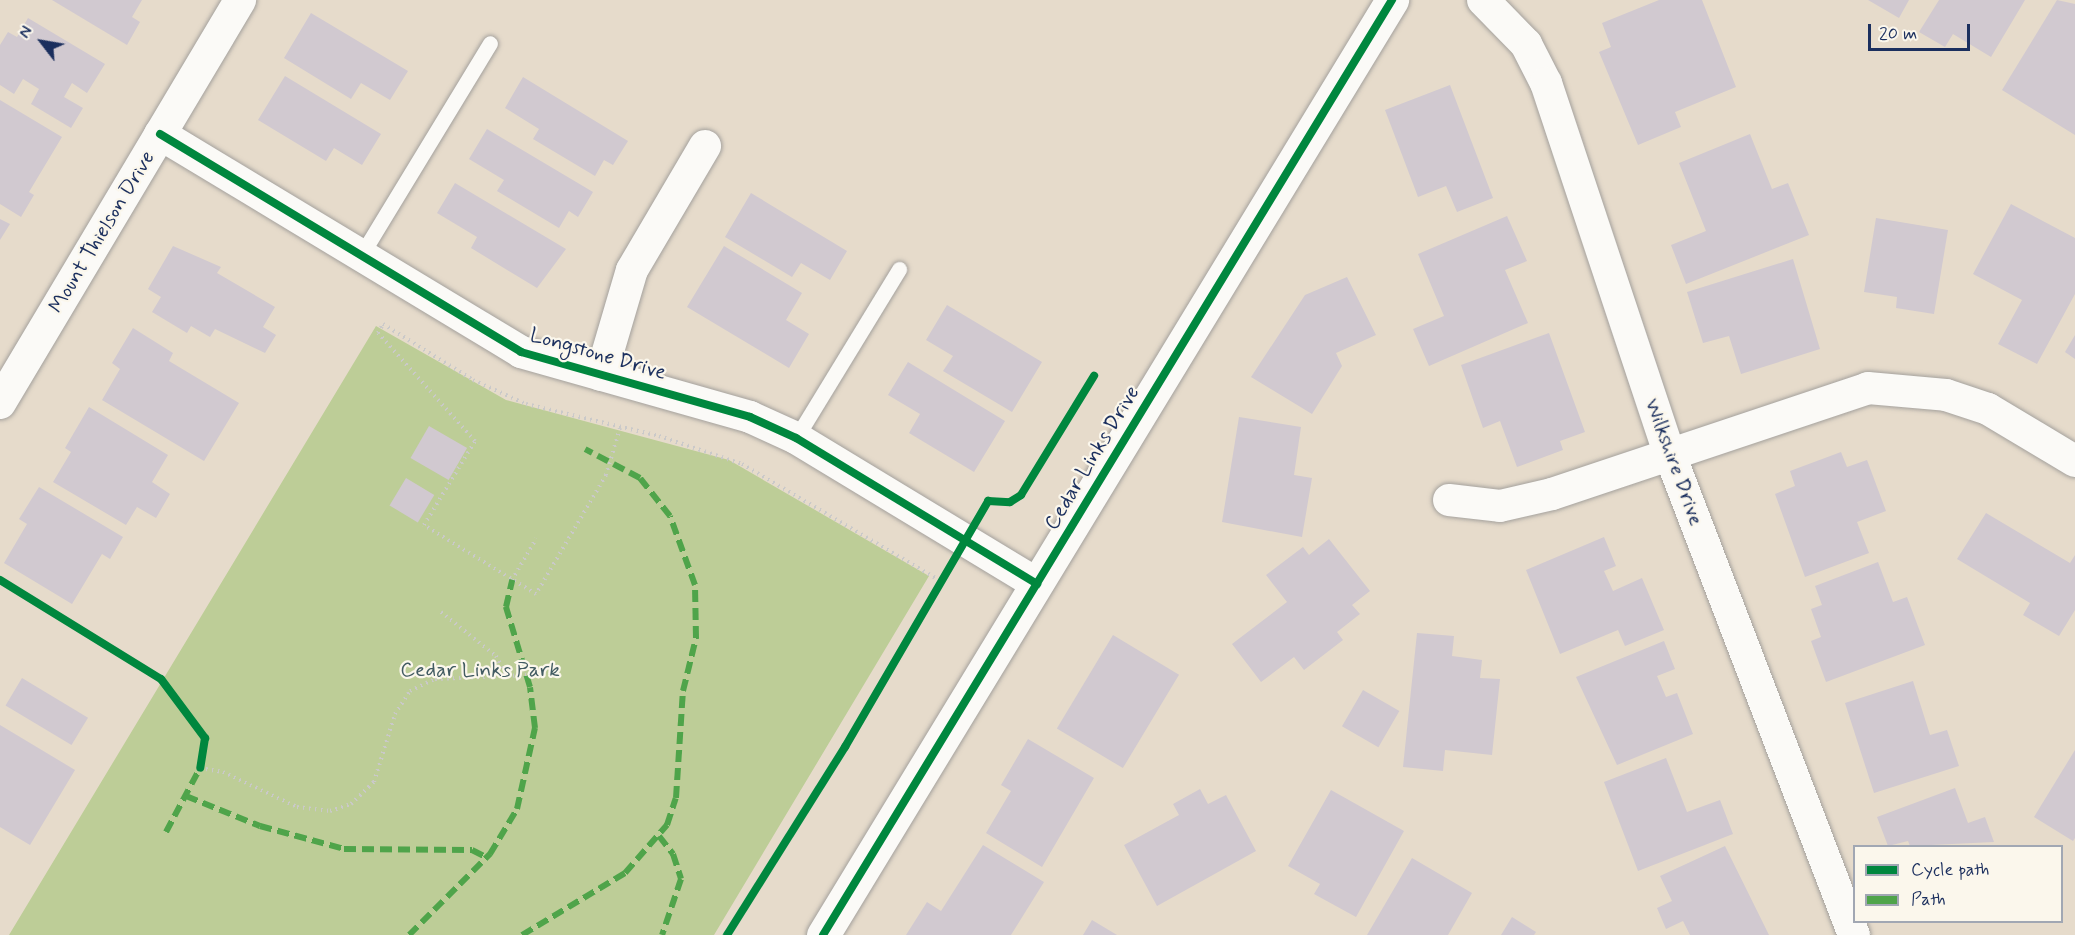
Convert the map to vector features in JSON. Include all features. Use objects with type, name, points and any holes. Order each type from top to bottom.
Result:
[{"type":"street","name":"Mount Thielson Drive","points":[[0,403],[240,0]]},
{"type":"street","name":"Cedar Links Drive","points":[[823,935],[1392,0]]},
{"type":"street","name":"Wilkshire Drive","points":[[1483,0],[1526,44],[1546,83],[1670,455],[1854,935]]},
{"type":"street","name":"Longstone Drive","points":[[160,134],[360,257],[521,352],[709,403],[796,438],[1037,584]]},
{"type":"street","points":[[601,375],[632,270],[705,146]]},
{"type":"street","points":[[1449,500],[1500,506],[1670,455],[1868,388],[1906,388],[1988,409],[2075,462]]},
{"type":"lane","points":[[360,257],[490,43]]},
{"type":"lane","points":[[796,438],[899,269]]},
{"type":"path","points":[[620,428],[606,475],[536,594],[424,525],[475,441],[378,333],[383,324],[499,392],[549,412],[620,428],[742,464],[941,581]]},
{"type":"path","points":[[512,580],[536,539]]},
{"type":"path","points":[[933,592],[966,541]]},
{"type":"path","points":[[441,612],[496,656],[506,676]]},
{"type":"path","points":[[205,754],[200,768],[223,772],[297,807],[330,811],[351,804],[374,782],[400,701],[410,691],[435,680],[527,675]]},
{"type":"green space","name":"Cedar Links Park","points":[[376,326],[506,400],[729,460],[929,576],[714,935],[9,935]]},
{"type":"building","points":[[52,0],[142,0],[132,17],[140,22],[127,45]]},
{"type":"building","points":[[1659,0],[1702,0],[1736,87],[1675,112],[1681,127],[1638,145],[1599,52],[1611,47],[1602,23]]},
{"type":"building","points":[[1868,0],[1909,0],[1899,18]]},
{"type":"building","points":[[1939,0],[2025,0],[1991,57],[1953,34],[1945,47],[1919,32]]},
{"type":"building","points":[[2057,0],[2075,4],[2075,135],[2002,90]]},
{"type":"building","points":[[311,13],[408,71],[390,100],[361,83],[351,99],[284,58]]},
{"type":"building","points":[[28,18],[105,64],[87,93],[72,83],[64,97],[83,108],[71,128],[31,104],[39,89],[23,79],[14,94],[0,85],[0,45],[8,32],[17,37]]},
{"type":"building","points":[[285,76],[381,134],[362,165],[334,148],[326,161],[258,120]]},
{"type":"building","points":[[523,77],[628,141],[613,165],[604,160],[595,176],[533,139],[539,129],[505,108]]},
{"type":"building","points":[[1450,85],[1493,198],[1457,212],[1446,186],[1418,197],[1385,110]]},
{"type":"building","points":[[0,100],[62,137],[29,192],[34,195],[21,217],[0,204]]},
{"type":"building","points":[[487,129],[593,192],[578,217],[569,211],[559,228],[497,191],[504,180],[469,159]]},
{"type":"building","points":[[1750,134],[1772,189],[1788,183],[1809,235],[1686,284],[1671,245],[1706,231],[1679,163]]},
{"type":"building","points":[[455,183],[566,249],[537,288],[471,248],[477,237],[437,213]]},
{"type":"building","points":[[751,193],[847,251],[830,280],[801,263],[792,277],[725,237]]},
{"type":"building","points":[[2011,204],[2075,238],[2075,294],[2037,364],[1998,344],[2022,300],[1973,274]]},
{"type":"building","points":[[1507,216],[1527,261],[1505,270],[1528,323],[1429,366],[1413,329],[1444,316],[1418,254]]},
{"type":"building","points":[[1876,218],[1948,230],[1934,314],[1896,308],[1897,297],[1864,292]]},
{"type":"building","points":[[0,219],[10,224],[0,240]]},
{"type":"building","points":[[173,246],[221,267],[217,273],[275,307],[263,327],[276,335],[265,353],[215,329],[210,337],[191,326],[187,333],[152,312],[161,297],[148,289]]},
{"type":"building","points":[[724,246],[802,293],[786,320],[809,334],[789,368],[687,307]]},
{"type":"building","points":[[1793,259],[1820,349],[1741,374],[1729,336],[1703,343],[1687,292]]},
{"type":"building","points":[[1347,277],[1376,335],[1336,353],[1342,366],[1312,414],[1251,377],[1305,295]]},
{"type":"building","points":[[947,305],[1042,362],[1012,412],[943,371],[953,356],[926,340]]},
{"type":"building","points":[[133,328],[173,353],[169,361],[239,403],[204,461],[102,400],[120,369],[112,363]]},
{"type":"building","points":[[1549,333],[1585,432],[1560,441],[1563,450],[1517,467],[1500,421],[1483,428],[1461,365]]},
{"type":"building","points":[[2075,335],[2075,359],[2065,352]]},
{"type":"building","points":[[908,362],[1005,421],[974,472],[909,433],[920,414],[888,395]]},
{"type":"building","points":[[89,407],[168,455],[152,482],[170,494],[156,518],[137,507],[126,525],[53,482],[71,452],[65,448]]},
{"type":"building","points":[[1239,417],[1301,427],[1294,475],[1312,478],[1302,537],[1222,522]]},
{"type":"building","points":[[429,426],[467,448],[449,480],[410,458]]},
{"type":"building","points":[[1841,452],[1847,467],[1867,460],[1886,511],[1857,522],[1869,553],[1805,577],[1775,494],[1795,486],[1790,471]]},
{"type":"building","points":[[406,478],[434,495],[418,522],[390,505]]},
{"type":"building","points":[[39,487],[123,537],[110,559],[102,554],[72,604],[4,563],[27,524],[19,519]]},
{"type":"building","points":[[1986,513],[2070,563],[2075,555],[2075,610],[2059,636],[2023,615],[2030,603],[1957,559]]},
{"type":"building","points":[[1604,537],[1616,566],[1604,571],[1613,591],[1642,578],[1664,630],[1625,646],[1618,630],[1560,654],[1526,570]]},
{"type":"building","points":[[1329,539],[1370,591],[1352,605],[1360,614],[1337,632],[1343,640],[1304,670],[1294,657],[1261,682],[1232,644],[1287,602],[1266,575],[1303,547],[1309,555]]},
{"type":"building","points":[[1878,562],[1893,602],[1907,597],[1925,645],[1826,682],[1811,641],[1821,637],[1811,609],[1822,605],[1815,586]]},
{"type":"building","points":[[1417,633],[1454,636],[1452,656],[1482,660],[1480,678],[1500,679],[1492,755],[1445,750],[1443,771],[1403,767]]},
{"type":"building","points":[[1113,635],[1179,675],[1123,768],[1057,728]]},
{"type":"building","points":[[1664,641],[1675,669],[1657,676],[1666,697],[1677,693],[1693,734],[1617,765],[1576,677]]},
{"type":"building","points":[[22,678],[88,718],[72,745],[6,705]]},
{"type":"building","points":[[1913,681],[1930,735],[1947,730],[1959,766],[1874,793],[1845,703]]},
{"type":"building","points":[[1363,690],[1399,711],[1378,747],[1342,726]]},
{"type":"building","points":[[0,725],[75,770],[30,845],[0,827]]},
{"type":"building","points":[[1028,739],[1094,778],[1042,867],[986,833],[1011,791],[1001,785]]},
{"type":"building","points":[[2075,750],[2075,838],[2073,841],[2034,817]]},
{"type":"building","points":[[1666,758],[1687,812],[1720,800],[1733,834],[1638,871],[1604,782]]},
{"type":"building","points":[[1955,788],[1968,823],[1985,817],[1994,842],[1910,845],[1908,841],[1888,845],[1877,817]]},
{"type":"building","points":[[1200,789],[1208,804],[1226,795],[1256,851],[1157,906],[1124,845],[1179,815],[1173,804]]},
{"type":"building","points":[[1331,790],[1404,831],[1356,917],[1314,894],[1320,884],[1288,866]]},
{"type":"building","points":[[983,845],[1044,882],[1011,935],[906,935],[927,902],[941,911]]},
{"type":"building","points":[[1725,846],[1769,935],[1690,935],[1683,921],[1666,929],[1657,908],[1672,901],[1660,876]]},
{"type":"building","points":[[1412,858],[1472,893],[1448,935],[1367,935]]},
{"type":"building","points":[[1512,917],[1536,932],[1534,935],[1501,935]]},
{"type":"building","points":[[1092,920],[1117,935],[1083,935]]},
{"type":"marked path","points":[[522,935],[625,873],[667,825],[676,798],[683,691],[696,638],[695,585],[670,516],[640,478],[585,449]]},
{"type":"marked path","points":[[409,935],[490,854],[517,809],[535,728],[530,687],[506,607],[512,580]]},
{"type":"marked path","points":[[166,832],[200,768]]},
{"type":"marked path","points":[[186,796],[260,826],[344,849],[472,850],[486,857]]},
{"type":"marked path","points":[[659,836],[673,854],[681,879],[662,935]]},
{"type":"cycle path","points":[[823,935],[1392,0]]},
{"type":"cycle path","points":[[160,134],[521,352],[750,417],[796,438],[1037,584]]},
{"type":"cycle path","points":[[727,935],[845,747],[988,501],[1010,502],[1021,495],[1094,376]]},
{"type":"cycle path","points":[[0,580],[161,679],[205,738],[200,768]]}]
